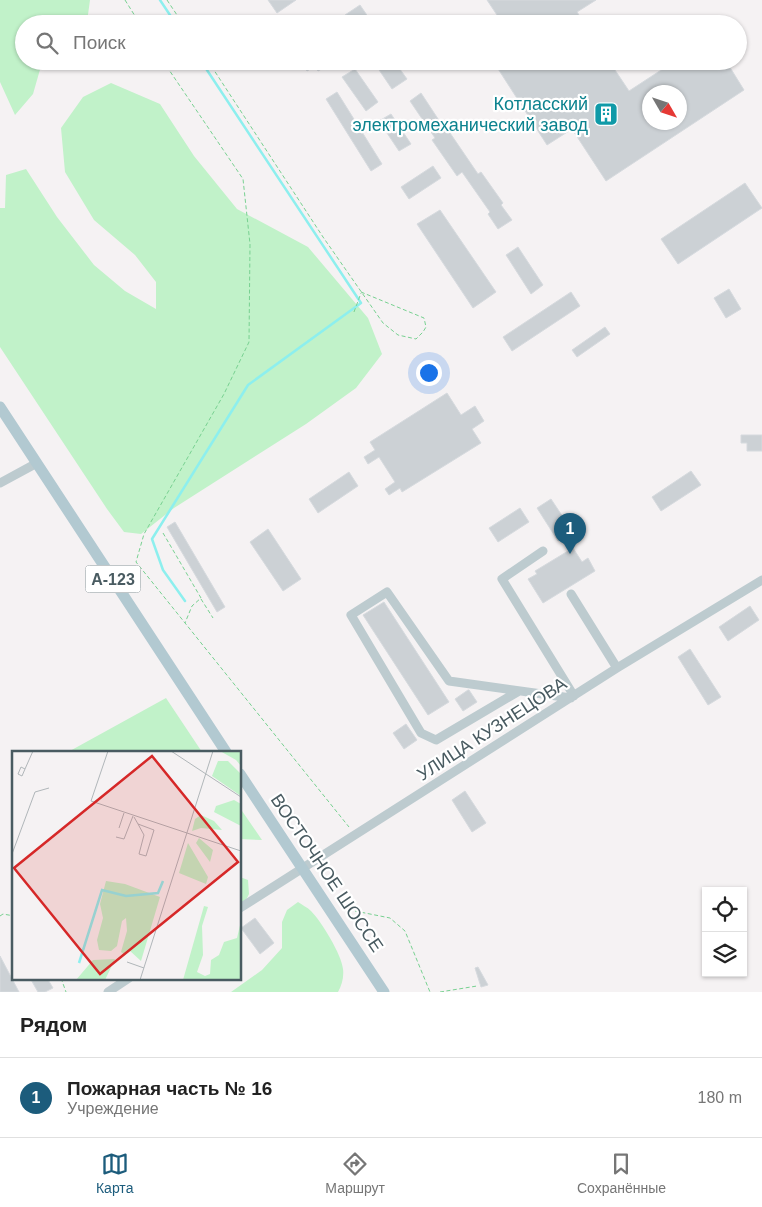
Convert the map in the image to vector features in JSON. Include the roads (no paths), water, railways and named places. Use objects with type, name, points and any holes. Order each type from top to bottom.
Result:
[{"type":"main road","name":"А-123","points":[[0,407],[225,751]]},
{"type":"main road","name":"ВОСТОЧНОЕ ШОССЕ","points":[[241,776],[384,992]]},
{"type":"street","points":[[0,483],[37,463]]},
{"type":"street","points":[[543,551],[502,579],[572,697]]},
{"type":"street","name":"УЛИЦА КУЗНЕЦОВА","points":[[241,907],[617,668],[762,580]]},
{"type":"street","points":[[519,691],[436,740],[421,733],[351,615],[387,592],[449,681],[572,697]]},
{"type":"street","points":[[571,594],[617,668]]},
{"type":"street","points":[[108,992],[126,980]]},
{"type":"waterway","points":[[160,0],[170,15]]},
{"type":"waterway","points":[[185,601],[163,570],[152,539],[248,385],[361,303],[207,70]]},
{"type":"place","name":"Котласский электромеханический завод","points":[[606,114]]},
{"type":"place","name":"Пожарная часть № 16","points":[[570,554]]}]
